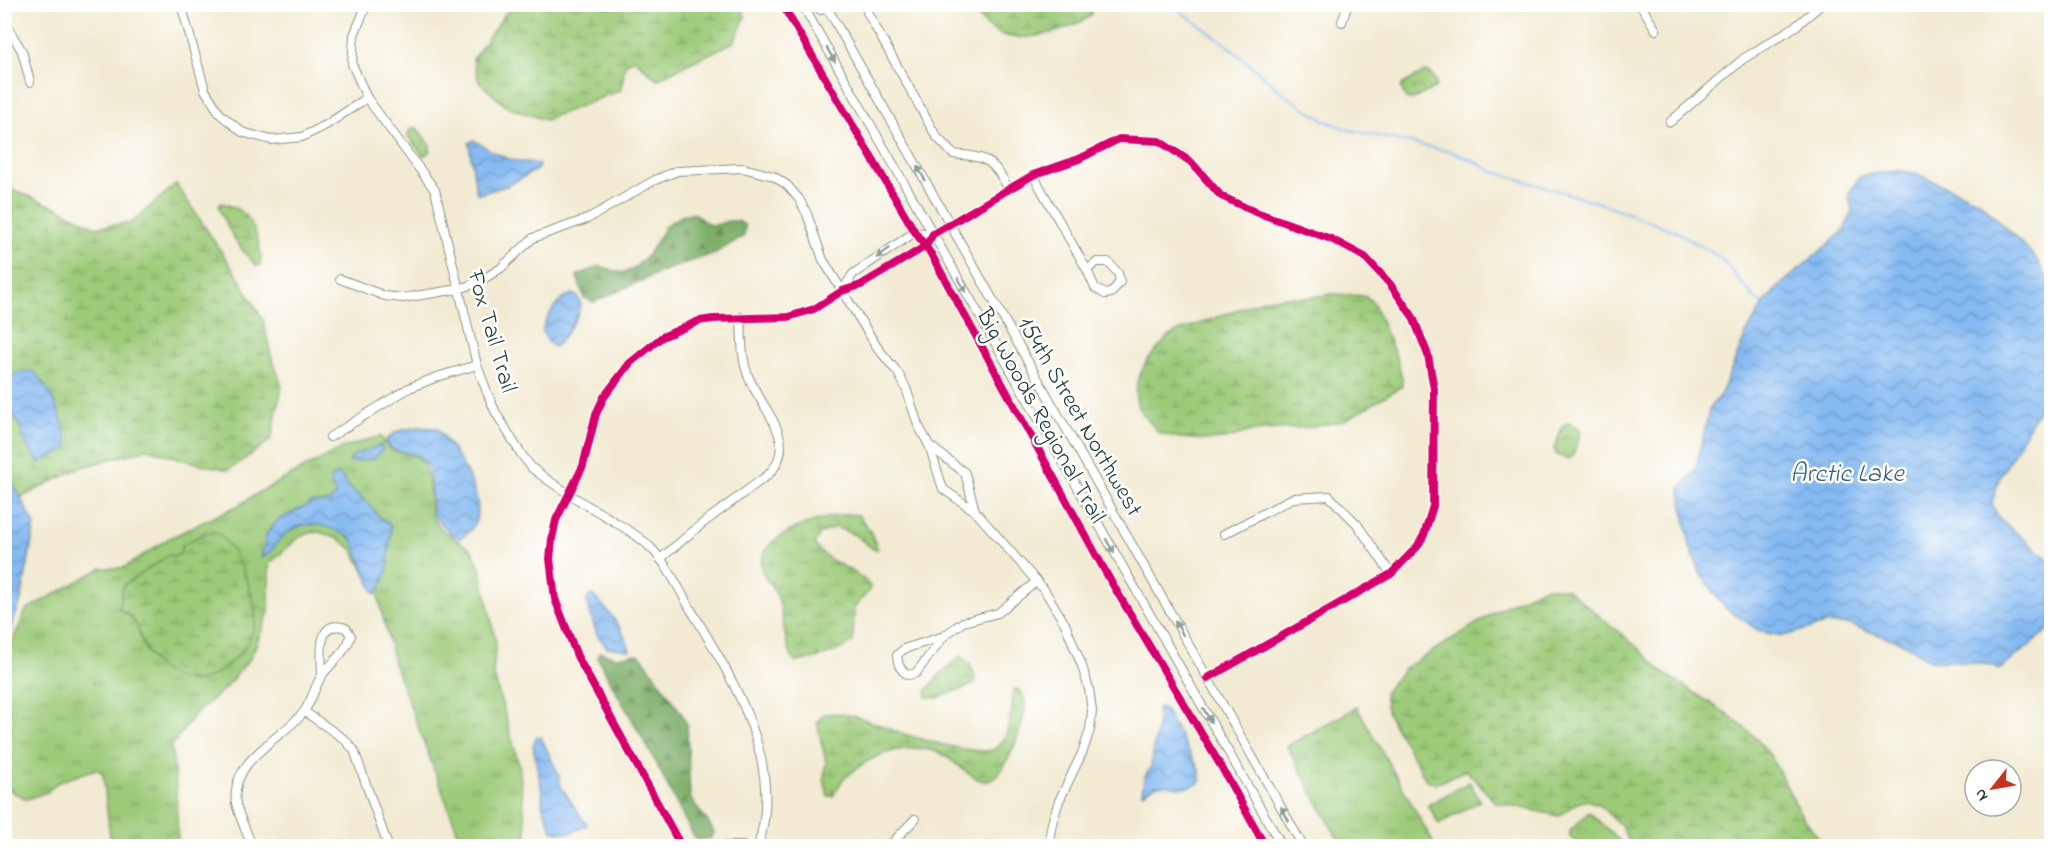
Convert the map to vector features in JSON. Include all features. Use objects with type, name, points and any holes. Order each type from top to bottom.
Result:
[{"type":"street","points":[[181,4],[205,90],[220,114],[242,132],[271,140],[302,137],[326,126],[366,98]]},
{"type":"street","name":"Fox Tail Trail","points":[[367,4],[354,35],[352,64],[366,98],[435,190],[477,365],[496,412],[532,468],[643,540],[660,559],[722,662],[749,717],[756,741],[764,790],[763,833],[758,846]]},
{"type":"street","name":"154th Street Northwest","points":[[802,4],[1282,846]]},
{"type":"street","points":[[814,4],[821,10],[828,5]]},
{"type":"street","points":[[1342,22],[1348,4]]},
{"type":"street","points":[[1640,4],[1656,30]]},
{"type":"street","points":[[1670,122],[1743,59],[1796,26],[1822,4]]},
{"type":"street","name":"154th Street Northwest","points":[[828,5],[1303,846]]},
{"type":"street","points":[[867,12],[936,136],[953,154],[980,157],[997,167],[1008,188]]},
{"type":"street","points":[[4,21],[22,51],[30,81]]},
{"type":"street","points":[[681,846],[582,665],[563,624],[555,599],[550,559],[556,520],[583,466],[596,414],[604,397],[630,363],[662,337],[681,328],[713,319],[788,317],[814,309],[842,291],[861,285],[917,252],[926,246],[933,234],[1008,188],[1033,175],[1079,159],[1119,139],[1159,141],[1191,162],[1221,196],[1253,211],[1331,239],[1365,257],[1390,284],[1413,317],[1428,355],[1434,389],[1433,507],[1420,542],[1410,556],[1391,574],[1208,678]]},
{"type":"street","points":[[340,279],[385,296],[403,298],[459,290],[479,282],[501,268],[533,238],[587,219],[667,174],[677,171],[743,168],[773,176],[787,185],[807,214],[823,260],[877,347],[898,373],[906,388],[918,425],[929,445],[943,489],[975,511],[1037,580],[1065,624],[1082,666],[1089,689],[1092,711],[1090,730],[1083,751],[1059,801],[1048,846]]},
{"type":"street","points":[[1033,175],[1087,270]]},
{"type":"street","points":[[842,291],[853,274],[915,231],[933,234]]},
{"type":"street","points":[[660,559],[776,467],[779,458],[780,436],[775,423],[748,377],[741,317]]},
{"type":"street","points":[[330,437],[409,388],[477,365]]},
{"type":"street","points":[[929,445],[965,473],[975,511]]},
{"type":"street","points":[[1224,534],[1293,498],[1329,496],[1357,524],[1391,574]]},
{"type":"street","points":[[944,636],[904,649],[897,655],[898,665],[902,671],[908,675],[916,674],[944,636],[963,622],[998,613],[1037,580]]},
{"type":"street","points":[[252,846],[237,805],[235,790],[238,776],[250,759],[305,712],[322,676],[348,646],[351,636],[346,628],[337,625],[328,627],[323,635],[322,676]]},
{"type":"street","points":[[305,712],[344,739],[354,750],[388,846]]},
{"type":"street","points":[[890,846],[915,819]]},
{"type":"street","points":[[719,846],[743,846]]},
{"type":"green space","points":[[515,5],[743,5],[745,18],[734,42],[657,79],[634,59],[625,65],[621,90],[545,120],[507,107],[479,82],[473,59],[505,14]]},
{"type":"green space","points":[[970,5],[1091,5],[1092,15],[1059,31],[1032,37],[1019,37],[1007,36],[992,30]]},
{"type":"green space","points":[[1425,72],[1430,73],[1436,83],[1435,88],[1412,100],[1407,99],[1401,88],[1403,84]]},
{"type":"green space","points":[[412,128],[417,128],[430,145],[430,151],[423,156],[408,136]]},
{"type":"green space","points":[[176,184],[240,280],[263,320],[271,355],[282,386],[271,440],[229,470],[147,449],[79,468],[20,498],[5,468],[4,189],[8,188],[58,208],[96,227],[131,223]]},
{"type":"green space","points":[[221,203],[238,209],[249,220],[259,246],[260,265],[257,266],[251,260],[235,239],[222,215],[219,207]]},
{"type":"green space","points":[[685,214],[696,214],[708,224],[713,225],[739,221],[745,225],[744,236],[715,253],[663,271],[594,302],[584,298],[577,276],[600,266],[621,273],[632,270],[648,255],[666,225]]},
{"type":"green space","points":[[1333,294],[1366,296],[1374,304],[1398,362],[1402,378],[1402,386],[1344,421],[1311,427],[1251,431],[1225,439],[1208,440],[1180,438],[1159,433],[1138,408],[1137,382],[1146,362],[1168,337],[1266,299],[1305,298]]},
{"type":"green space","points":[[1569,423],[1578,427],[1581,432],[1572,457],[1567,459],[1557,455],[1554,449],[1563,425]]},
{"type":"green space","points":[[380,436],[392,451],[417,457],[424,465],[428,477],[431,516],[443,531],[471,549],[480,567],[496,642],[493,672],[519,765],[528,846],[463,846],[394,663],[378,596],[352,549],[339,539],[319,532],[298,538],[269,564],[269,612],[251,657],[223,690],[196,713],[171,746],[176,788],[178,846],[111,846],[103,773],[96,769],[58,782],[47,792],[27,799],[5,788],[4,661],[26,610],[102,568],[124,568],[168,539],[239,505],[342,448]]},
{"type":"green space","points":[[847,514],[858,515],[869,529],[878,549],[873,549],[855,535],[835,527],[820,534],[814,543],[826,556],[857,574],[870,586],[869,591],[854,608],[853,642],[833,653],[796,662],[788,646],[778,597],[762,569],[763,557],[769,546],[792,530],[822,519]]},
{"type":"green space","points":[[216,532],[231,549],[244,573],[253,599],[255,622],[253,631],[242,650],[225,667],[197,681],[185,680],[162,670],[148,654],[135,622],[119,608],[123,586],[169,555],[180,554],[182,545],[206,533]]},
{"type":"green space","points":[[1545,587],[1567,589],[1637,647],[1662,672],[1729,715],[1755,737],[1770,755],[1802,816],[1825,846],[1631,846],[1622,827],[1598,804],[1587,800],[1577,803],[1559,816],[1495,802],[1466,770],[1436,784],[1426,780],[1388,714],[1384,693],[1404,669],[1505,606]]},
{"type":"green space","points":[[600,652],[616,657],[638,654],[682,714],[687,725],[690,797],[712,828],[714,833],[711,838],[699,840],[695,838],[597,657]]},
{"type":"green space","points":[[961,656],[972,668],[975,684],[938,698],[927,697],[926,692],[939,675]]},
{"type":"green space","points":[[1014,689],[1020,690],[1025,703],[1025,711],[1007,761],[993,779],[986,781],[976,778],[944,755],[932,750],[906,749],[892,751],[867,762],[840,783],[833,796],[828,796],[824,779],[826,762],[817,722],[824,714],[855,716],[937,743],[988,751],[995,749],[1004,738]]},
{"type":"green space","points":[[1357,707],[1434,844],[1430,846],[1342,846],[1287,746]]},
{"type":"green space","points":[[1469,782],[1480,801],[1439,824],[1428,805]]},
{"type":"green space","points":[[1589,812],[1622,843],[1622,846],[1581,846],[1570,837],[1570,831]]},
{"type":"water","points":[[474,140],[507,158],[537,164],[539,165],[537,170],[506,186],[478,194],[469,143]]},
{"type":"water","name":"Arctic Lake","points":[[1899,171],[1915,173],[1979,201],[2036,258],[2051,285],[2051,378],[2038,411],[1999,479],[1992,503],[1999,519],[2051,561],[2051,628],[1999,670],[1992,665],[1928,659],[1903,643],[1848,624],[1825,624],[1783,636],[1761,632],[1725,608],[1700,573],[1690,546],[1680,489],[1695,471],[1710,407],[1721,394],[1746,334],[1763,305],[1777,288],[1845,230],[1852,210],[1848,195],[1860,177]]},
{"type":"water","points":[[572,294],[577,296],[581,304],[570,327],[554,347],[548,342],[542,330],[557,304]]},
{"type":"water","points":[[33,371],[46,387],[56,407],[67,438],[68,448],[39,463],[27,446],[19,424],[6,406],[5,383],[17,373]]},
{"type":"water","points":[[419,427],[437,428],[455,452],[472,484],[477,500],[477,515],[472,528],[460,538],[451,534],[433,515],[429,467],[417,455],[392,449],[386,441],[397,432]]},
{"type":"water","points":[[381,445],[383,448],[374,459],[349,461],[354,455]]},
{"type":"water","points":[[5,468],[35,525],[21,600],[5,645]]},
{"type":"water","points":[[339,473],[348,486],[391,528],[387,572],[379,591],[374,593],[352,539],[325,526],[299,526],[281,538],[270,552],[261,558],[267,533],[279,519],[312,503],[330,502],[336,494],[330,484],[331,478]]},
{"type":"water","points":[[592,595],[615,620],[630,650],[607,647],[597,635],[587,602],[588,597]]},
{"type":"water","points":[[1161,707],[1165,710],[1200,771],[1200,782],[1186,787],[1160,785],[1142,793],[1144,778],[1151,767],[1158,720],[1157,708]]},
{"type":"water","points":[[537,736],[541,737],[559,776],[561,787],[587,825],[570,832],[552,830],[542,804],[542,792],[533,745]]},
{"type":"waterway","points":[[1171,4],[1227,45],[1284,94],[1322,119],[1346,129],[1452,152],[1491,171],[1606,205],[1677,232],[1721,258],[1763,305]]},
{"type":"cycle path","name":"Big Woods Regional Trail","points":[[782,4],[915,232],[931,254],[1110,580],[1222,768],[1265,846]]},
{"type":"cycle path","points":[[681,846],[577,656],[555,599],[550,559],[556,520],[583,466],[596,414],[604,397],[630,363],[662,337],[699,321],[788,317],[814,309],[842,291],[861,285],[926,246],[933,234],[1033,175],[1079,159],[1119,139],[1159,141],[1191,162],[1221,196],[1253,211],[1331,239],[1365,257],[1390,284],[1413,317],[1428,355],[1434,389],[1433,506],[1424,535],[1417,547],[1391,574],[1208,678]]}]
